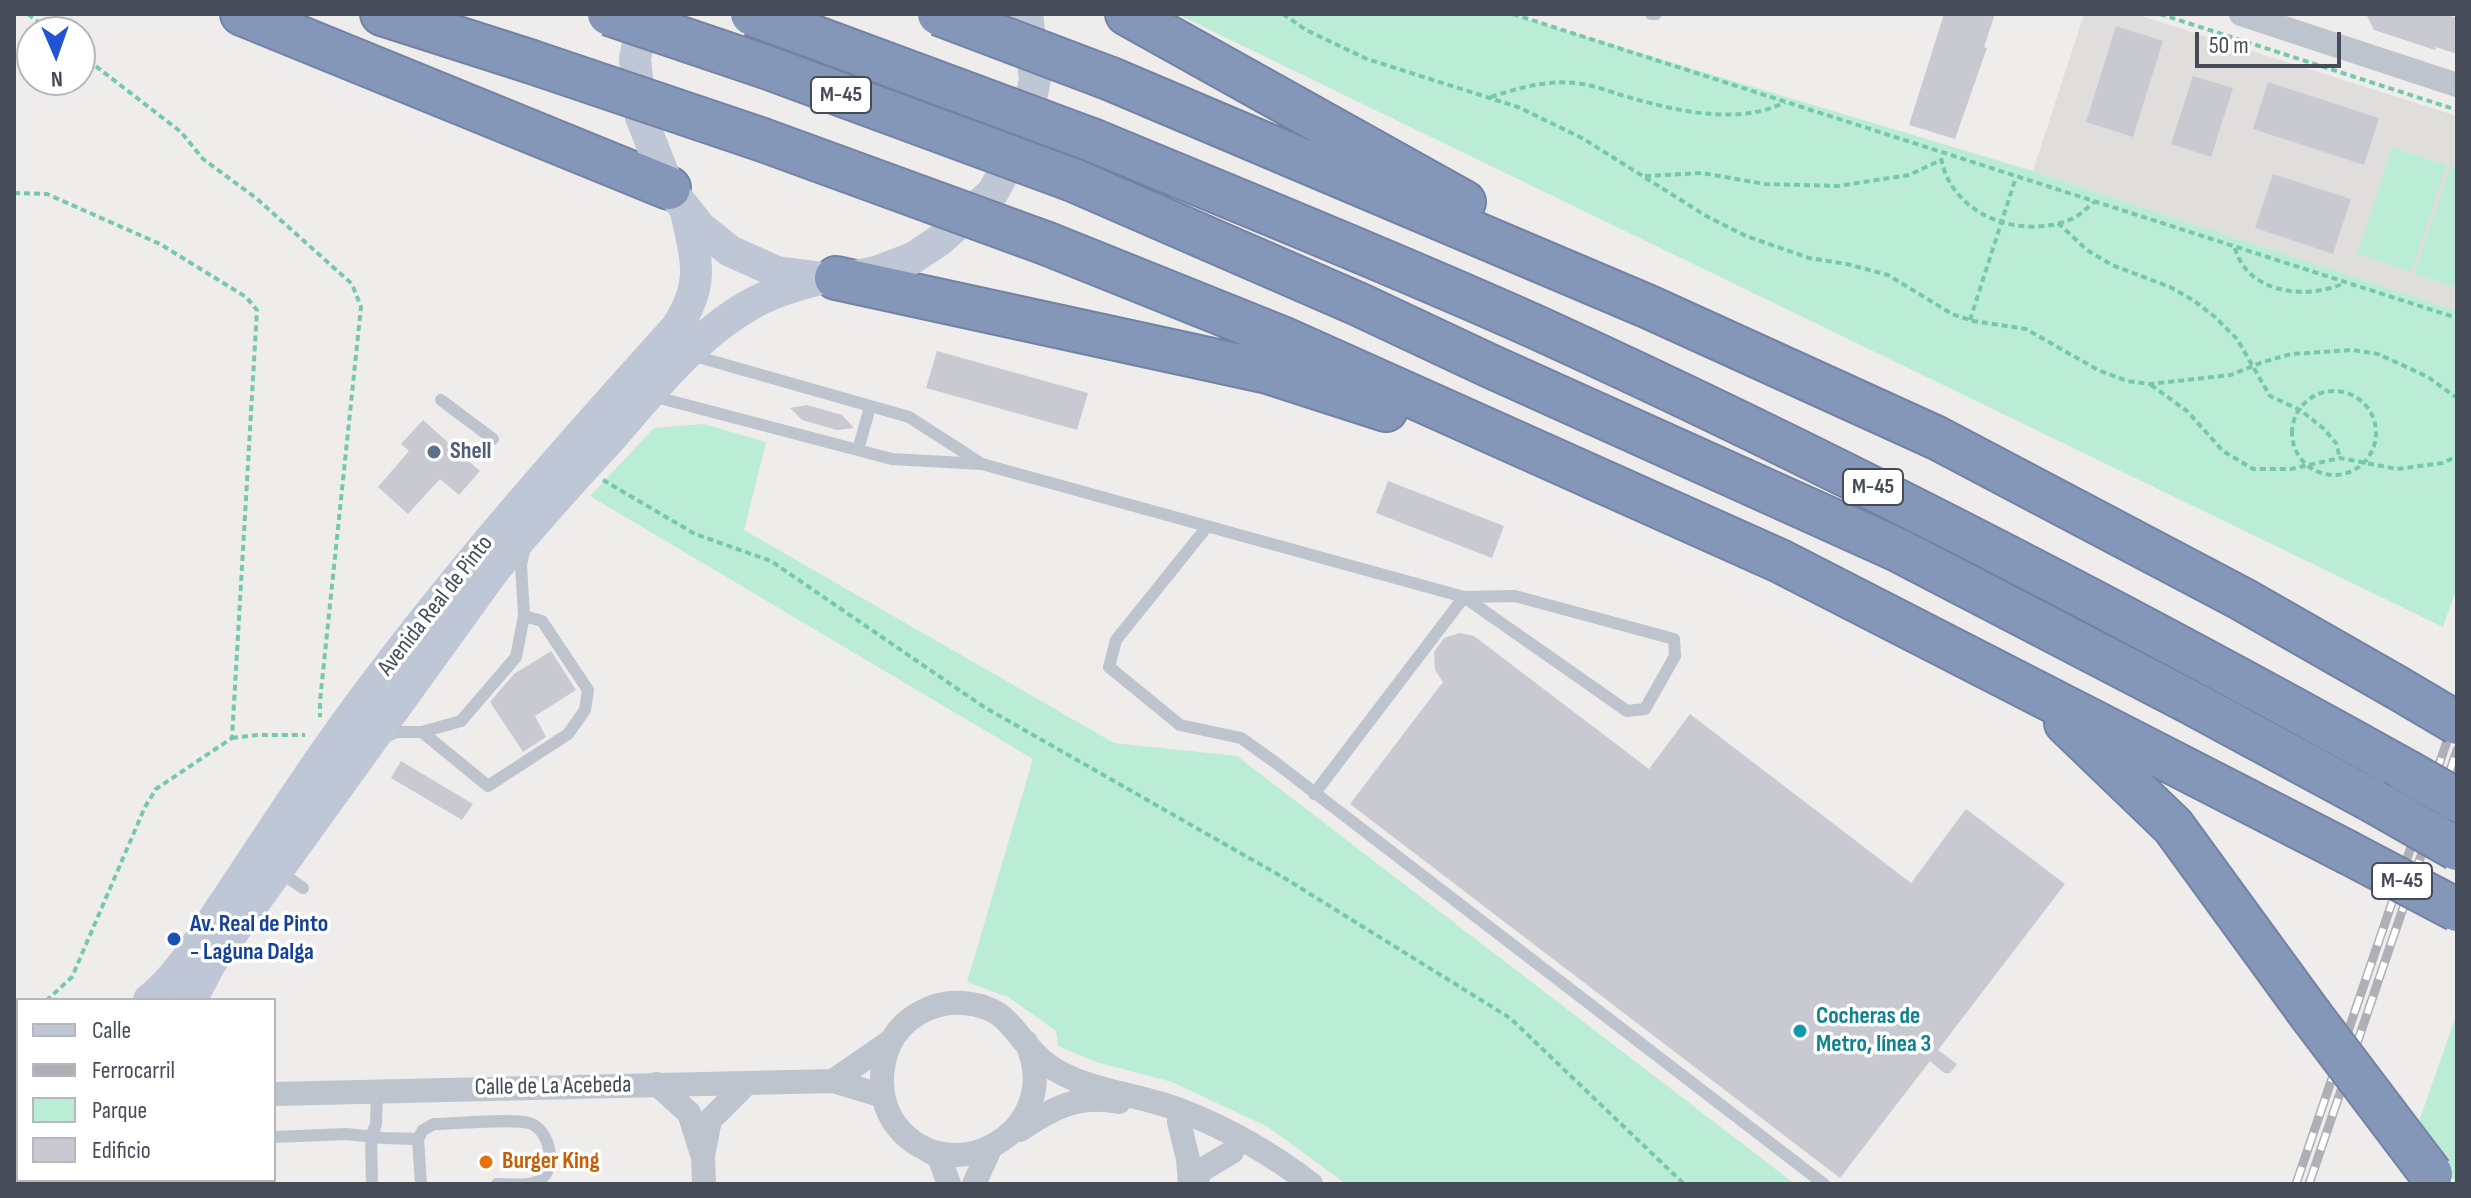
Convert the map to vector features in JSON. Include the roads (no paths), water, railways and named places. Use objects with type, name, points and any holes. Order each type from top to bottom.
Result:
[{"type":"highway","points":[[242,14],[678,200]]},
{"type":"highway","points":[[382,14],[763,140],[1048,244],[1282,338],[1780,561],[2332,844]]},
{"type":"highway","name":"M-45","points":[[609,14],[766,67],[1073,180],[1358,304],[1898,550],[2190,702],[2457,849]]},
{"type":"highway","name":"M-45","points":[[752,14],[1092,140],[1537,328],[1883,492],[2190,651],[2457,800]]},
{"type":"highway","points":[[939,14],[1111,79],[1649,307],[1937,438],[2242,599],[2457,723]]},
{"type":"highway","points":[[1127,14],[1428,183],[1581,263],[1649,307]]},
{"type":"highway","points":[[830,278],[1268,372],[1578,471]]},
{"type":"highway","points":[[1490,366],[1528,399],[2297,817],[2332,844]]},
{"type":"highway","points":[[2396,687],[2457,712]]},
{"type":"highway","points":[[2030,690],[2173,826],[2435,1179]]},
{"type":"highway","name":"M-45","points":[[2332,844],[2457,910]]},
{"type":"main road","points":[[644,14],[635,59],[641,117],[678,200],[716,242],[744,259],[777,272],[830,278],[876,272],[913,258],[940,240],[993,192],[1023,137],[1035,79],[1027,14]]},
{"type":"main road","name":"Avenida Real de Pinto","points":[[151,998],[163,988],[197,944],[323,744],[488,540],[676,328],[693,299],[696,286],[696,266],[678,200]]},
{"type":"main road","name":"Avenida Real de Pinto","points":[[192,998],[210,964],[290,879],[365,748],[493,572],[529,528],[707,336],[749,305],[784,290],[830,278]]},
{"type":"street","points":[[2241,14],[2298,23],[2457,85]]},
{"type":"street","points":[[949,1184],[939,1157],[908,1138],[893,1120],[883,1096],[881,1076],[892,1040],[904,1024],[921,1012],[962,1002],[999,1014],[1015,1027],[1047,1065],[1077,1080],[1185,1111],[1276,1157],[1311,1184]]},
{"type":"street","points":[[833,1081],[892,1040]]},
{"type":"street","points":[[1011,1136],[1023,1121],[1032,1101],[1036,1078],[1026,1042]]},
{"type":"street","name":"Calle de La Acebeda","points":[[276,1094],[833,1081],[883,1096]]},
{"type":"street","points":[[704,1184],[703,1156],[710,1120],[747,1083]]},
{"type":"street","points":[[657,1084],[689,1113],[703,1156]]},
{"type":"street","points":[[924,1148],[945,1155],[969,1155],[990,1149],[1063,1104],[1100,1099],[1179,1122],[1232,1152],[1266,1166],[1293,1184]]},
{"type":"street","points":[[1179,1122],[1190,1184]]},
{"type":"street","points":[[974,1184],[990,1149]]},
{"type":"street","points":[[1196,1184],[1200,1171],[1232,1152]]},
{"type":"lane","points":[[688,355],[909,417],[982,464]]},
{"type":"lane","points":[[649,396],[892,459],[982,464],[1464,597],[1515,596],[1674,639],[1675,656],[1645,709],[1627,711],[1464,597]]},
{"type":"lane","points":[[441,400],[493,439]]},
{"type":"lane","points":[[858,450],[870,407]]},
{"type":"lane","points":[[365,748],[396,732],[422,732],[461,721],[516,657],[524,616],[521,565],[529,528]]},
{"type":"lane","points":[[1206,528],[1116,640],[1109,667],[1180,725],[1241,738],[1824,1184]]},
{"type":"lane","points":[[1314,794],[1464,597]]},
{"type":"lane","points":[[422,732],[488,786],[568,734],[585,710],[588,690],[542,621],[524,616]]},
{"type":"lane","points":[[372,1184],[371,1137],[376,1124],[377,1091]]},
{"type":"lane","points":[[421,1184],[418,1139],[423,1130],[434,1124],[527,1123],[544,1132],[548,1140],[549,1171],[542,1179],[532,1183],[497,1184]]},
{"type":"lane","points":[[276,1137],[346,1134],[418,1139]]},
{"type":"railway","points":[[2296,1184],[2457,712]]},
{"type":"railway","points":[[2309,1184],[2457,750]]},
{"type":"place","name":"Shell","points":[[434,452]]},
{"type":"place","name":"Av. Real de Pinto - Laguna Dalga","points":[[174,939]]},
{"type":"place","name":"Cocheras de Metro, línea 3","points":[[1800,1031]]},
{"type":"place","name":"Burger King","points":[[486,1162]]}]
